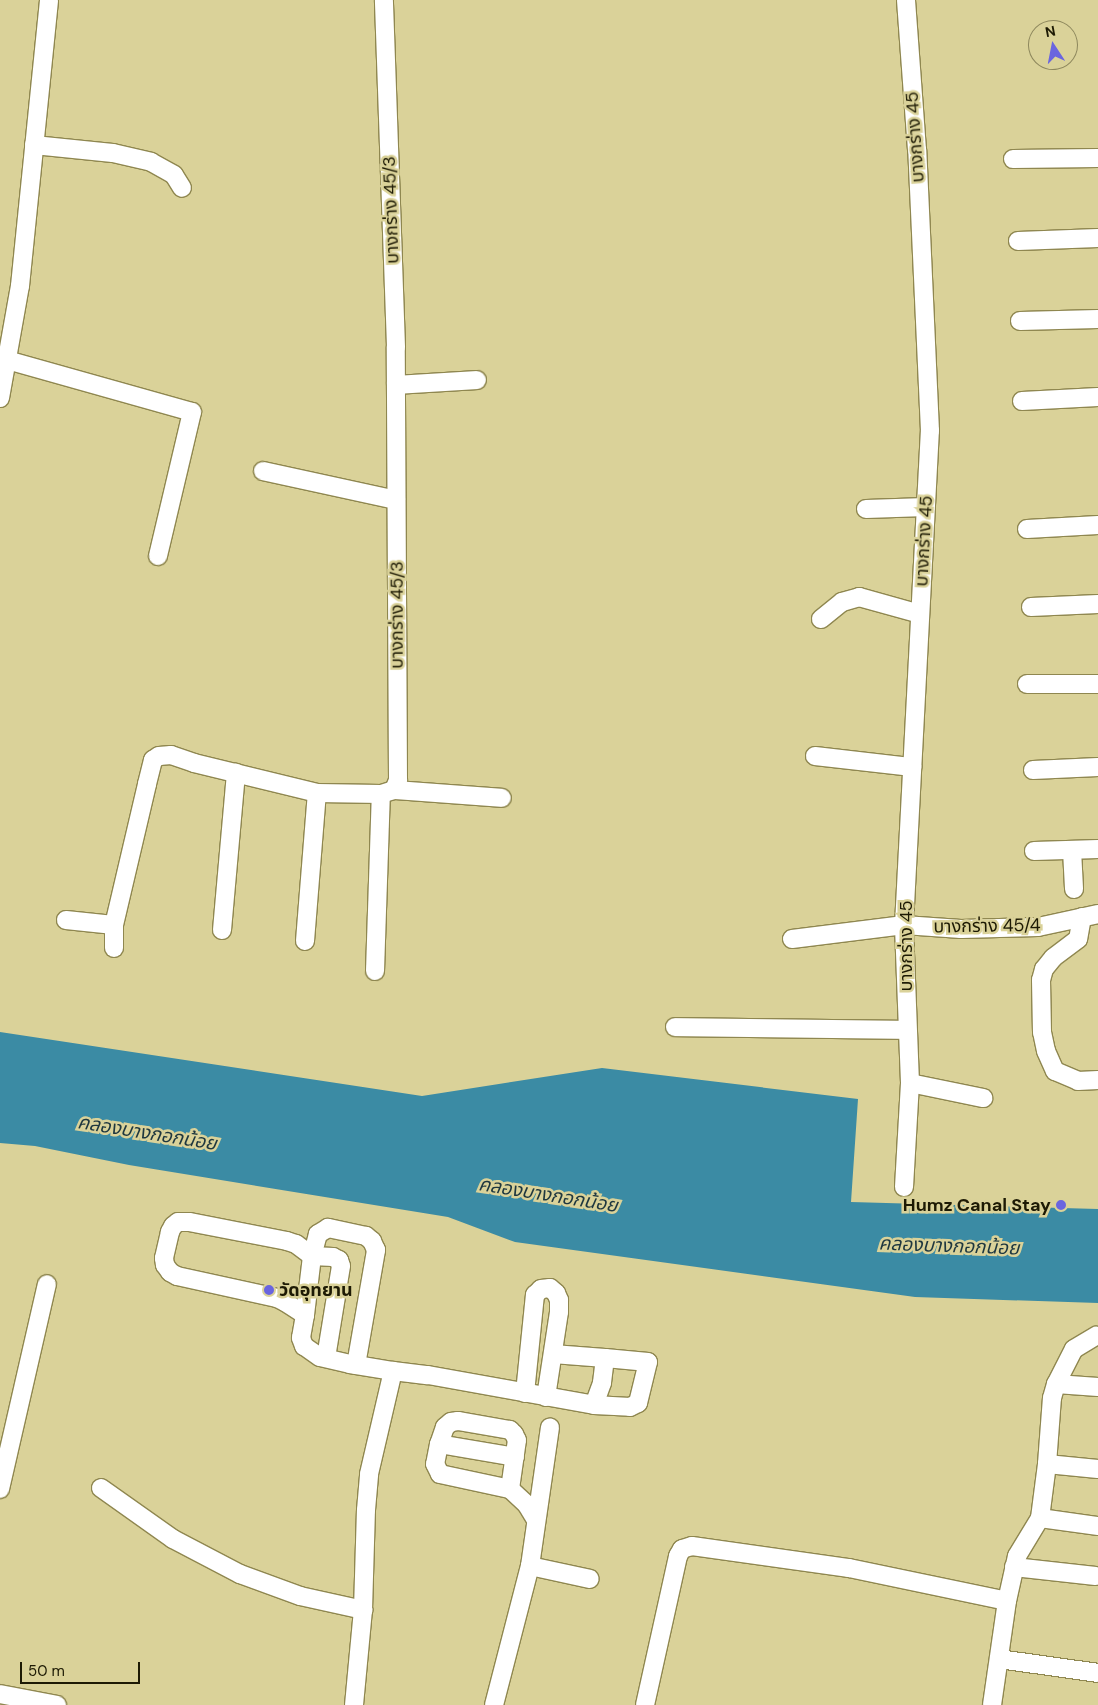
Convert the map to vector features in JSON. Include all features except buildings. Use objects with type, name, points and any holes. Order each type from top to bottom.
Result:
[{"type":"street","points":[[0,398],[20,286],[48,0]]},
{"type":"street","name":"บางกร่าง 45/3","points":[[375,971],[387,792],[398,780],[396,385],[384,0]]},
{"type":"street","name":"บางกร่าง 45","points":[[904,1187],[910,1083],[906,1030],[904,925],[930,431],[917,150],[906,0]]},
{"type":"street","points":[[34,145],[114,153],[151,162],[174,174],[182,188]]},
{"type":"street","points":[[1013,159],[1098,158]]},
{"type":"street","points":[[1018,241],[1098,238]]},
{"type":"street","points":[[1020,321],[1098,319]]},
{"type":"street","points":[[7,360],[192,412],[158,556]]},
{"type":"street","points":[[396,385],[477,380]]},
{"type":"street","points":[[1022,400],[1098,397]]},
{"type":"street","points":[[263,471],[396,500]]},
{"type":"street","points":[[866,509],[926,507]]},
{"type":"street","points":[[1027,529],[1098,525]]},
{"type":"street","points":[[820,619],[842,602],[859,597],[920,614]]},
{"type":"street","points":[[1031,607],[1098,604]]},
{"type":"street","points":[[1027,684],[1098,684]]},
{"type":"street","points":[[114,948],[114,925],[154,760],[159,756],[171,755],[317,793],[387,792],[502,798]]},
{"type":"street","points":[[815,756],[912,767]]},
{"type":"street","points":[[1033,770],[1098,767]]},
{"type":"street","points":[[222,930],[236,773]]},
{"type":"street","points":[[305,941],[317,793]]},
{"type":"street","points":[[1034,851],[1098,849]]},
{"type":"street","points":[[1072,850],[1074,890]]},
{"type":"street","points":[[1090,916],[1078,939],[1053,958],[1044,969],[1041,980],[1042,1032],[1046,1051],[1055,1071],[1078,1081],[1098,1080]]},
{"type":"street","name":"บางกร่าง 45/4","points":[[792,938],[904,925],[961,929],[1038,927],[1090,916]]},
{"type":"street","points":[[66,920],[114,925]]},
{"type":"street","points":[[675,1027],[906,1030]]},
{"type":"street","points":[[910,1083],[984,1098]]},
{"type":"street","points":[[305,1315],[277,1298],[177,1276],[170,1272],[165,1265],[164,1258],[173,1226],[178,1222],[189,1222],[287,1241],[296,1244],[312,1256],[333,1257],[341,1266],[326,1358]]},
{"type":"street","points":[[356,1365],[376,1250],[372,1241],[366,1236],[328,1228],[318,1234],[312,1256],[301,1338],[304,1346],[310,1352],[356,1365],[428,1375],[594,1405],[630,1407],[638,1403],[648,1362],[553,1354]]},
{"type":"street","points":[[0,1489],[47,1284]]},
{"type":"street","points":[[525,1394],[535,1296],[541,1289],[550,1288],[556,1293],[559,1300],[546,1397]]},
{"type":"street","points":[[992,1705],[1007,1601],[1014,1567],[1022,1546],[1040,1518],[1047,1464],[1052,1398],[1056,1384],[1074,1349],[1096,1336]]},
{"type":"street","points":[[594,1405],[602,1383],[606,1358]]},
{"type":"street","points":[[354,1705],[363,1610],[369,1474],[393,1371]]},
{"type":"street","points":[[1056,1384],[1098,1387]]},
{"type":"street","points":[[510,1489],[517,1440],[510,1430],[458,1421],[451,1422],[445,1427],[435,1464],[440,1474],[510,1489],[527,1505],[536,1520]]},
{"type":"street","points":[[494,1705],[530,1566],[550,1428]]},
{"type":"street","points":[[439,1444],[515,1457]]},
{"type":"street","points":[[1047,1464],[1098,1469]]},
{"type":"street","points":[[101,1488],[173,1539],[240,1574],[300,1596],[363,1610]]},
{"type":"street","points":[[1040,1518],[1098,1526]]},
{"type":"street","points":[[645,1705],[678,1556],[682,1549],[692,1546],[849,1568],[1007,1601]]},
{"type":"street","points":[[530,1566],[590,1579]]},
{"type":"street","points":[[1014,1567],[1096,1576]]},
{"type":"street","points":[[999,1659],[1098,1673]]},
{"type":"street","points":[[0,1694],[57,1705]]},
{"type":"water","name":"คลองบางกอกน้อย","points":[[0,1032],[422,1096],[602,1068],[858,1099],[851,1202],[1098,1209],[1098,1303],[915,1297],[515,1242],[448,1217],[129,1165],[35,1146],[0,1143]]},
{"type":"place","name":"Humz Canal Stay","points":[[1061,1205]]},
{"type":"place","name":"วัดอุทยาน","points":[[269,1290]]}]
